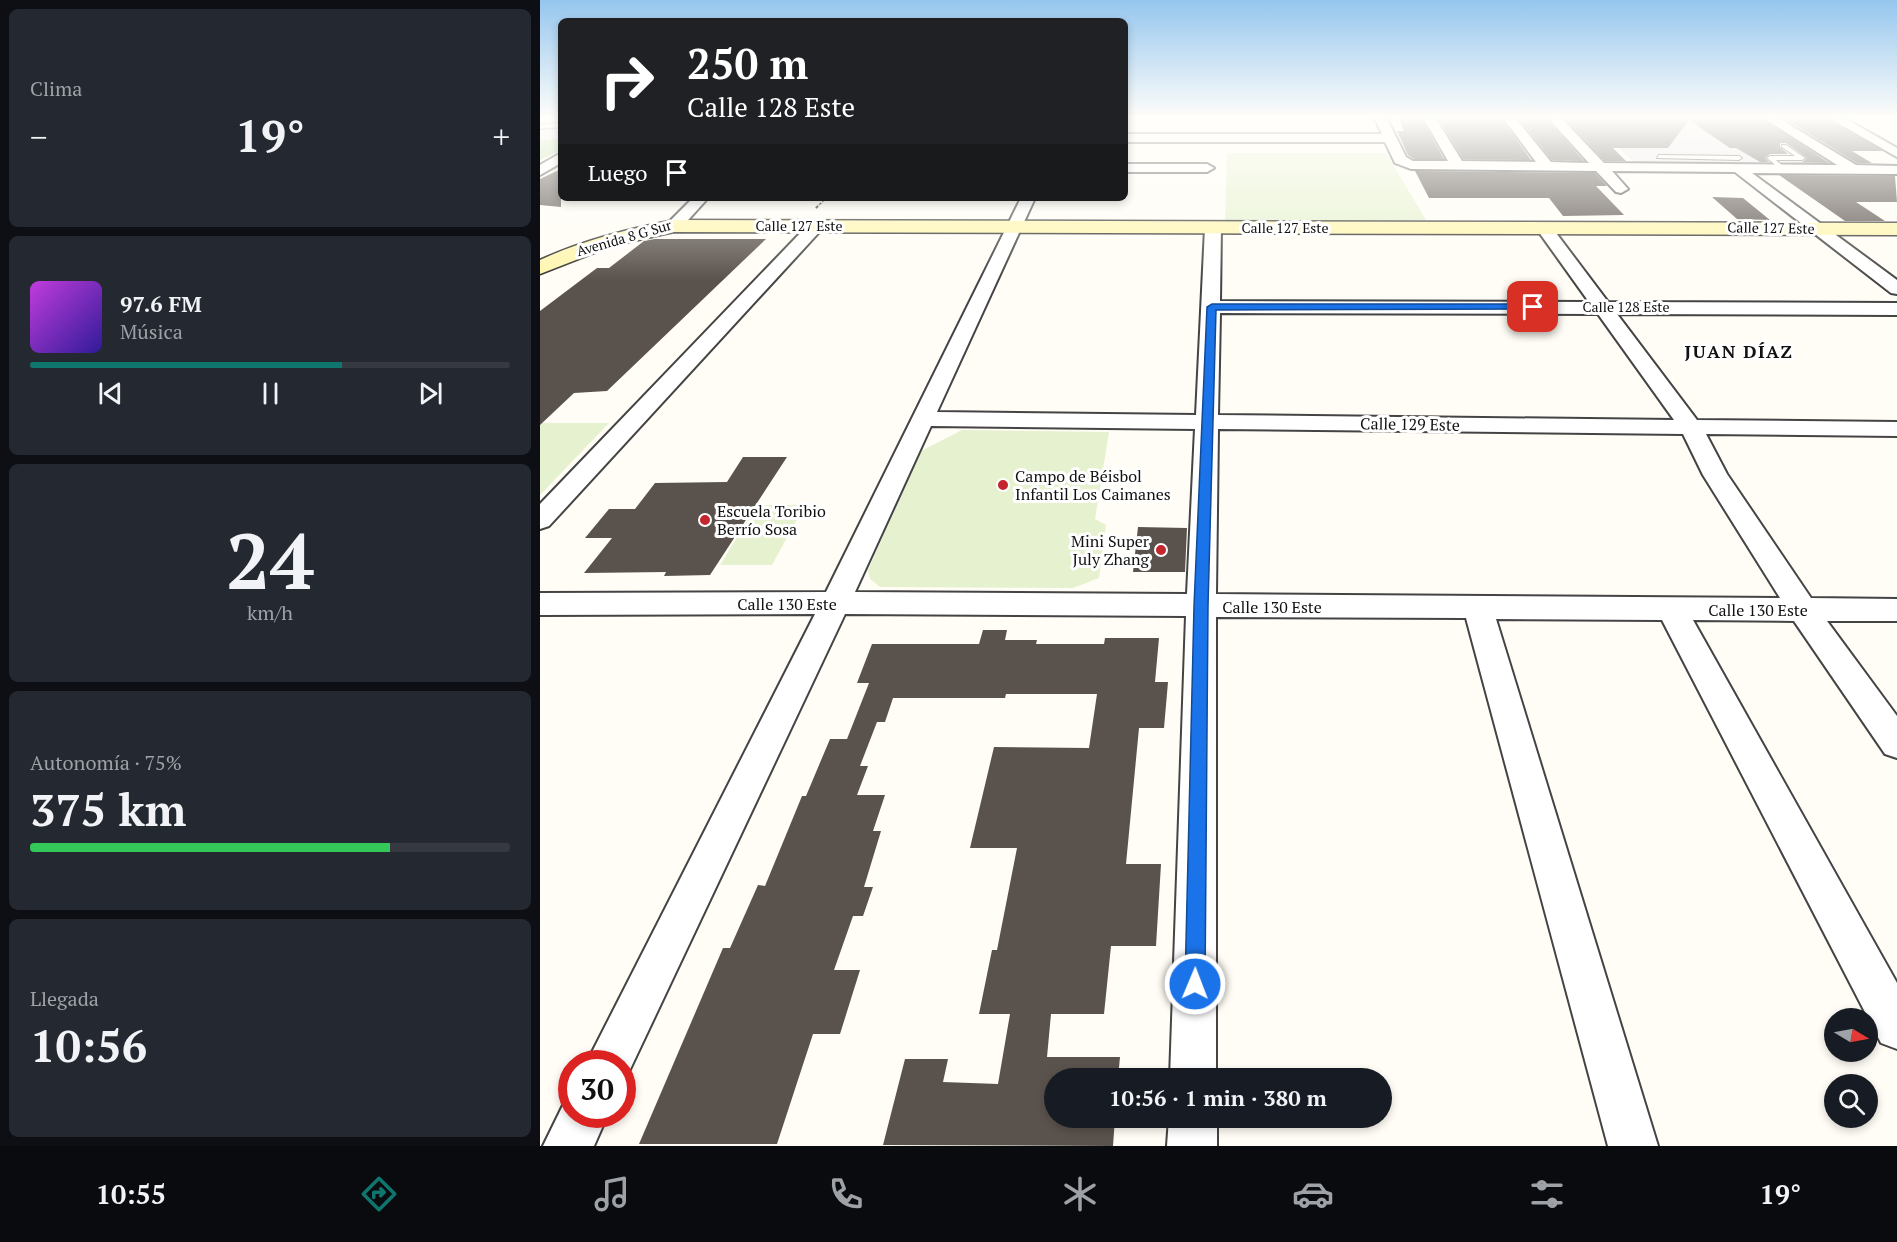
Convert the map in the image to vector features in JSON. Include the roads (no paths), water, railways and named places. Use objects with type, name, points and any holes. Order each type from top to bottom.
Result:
[{"type":"street","points":[[1453,172],[1455,183]]},
{"type":"street","points":[[1605,172],[1621,189]]},
{"type":"street","points":[[1750,172],[1817,229],[1897,289]]},
{"type":"street","name":"Avenida 8 G Sur","points":[[540,268],[591,246],[630,233],[674,226],[698,201]]},
{"type":"street","points":[[616,1050],[835,603],[1027,201]]},
{"type":"street","name":"Calle 127 Este","points":[[674,226],[1897,229]]},
{"type":"street","points":[[540,520],[816,226]]},
{"type":"street","points":[[1193,1068],[1201,606],[1213,228]]},
{"type":"street","points":[[1544,228],[1692,429],[1715,475],[1803,610],[1897,743]]},
{"type":"street","name":"Calle 128 Este","points":[[1212,307],[1602,306],[1897,309]]},
{"type":"street","name":"Calle 129 Este","points":[[923,419],[1208,420],[1692,429],[1897,429]]},
{"type":"street","name":"Calle 130 Este","points":[[540,604],[835,603],[1897,610]]},
{"type":"street","points":[[1478,608],[1633,1146]]},
{"type":"street","points":[[1672,610],[1897,1027]]},
{"type":"street","points":[[568,1146],[577,1128]]},
{"type":"street","points":[[1192,1146],[1193,1128]]},
{"type":"place","name":"Campo de Béisbol Infantil Los Caimanes","points":[[1003,485]]},
{"type":"place","name":"Escuela Toribio Berrío Sosa","points":[[705,520]]},
{"type":"place","name":"Mini Super July Zhang","points":[[1161,550]]},
{"type":"district","name":"JUAN DÍAZ","points":[[1739,352]]}]
